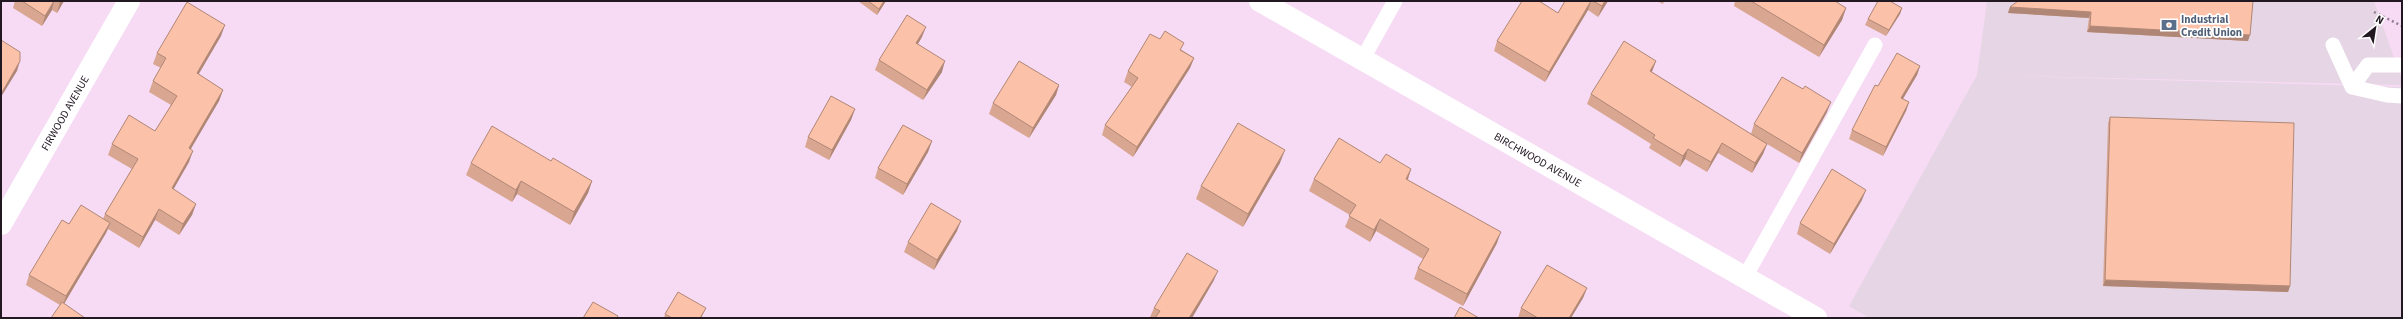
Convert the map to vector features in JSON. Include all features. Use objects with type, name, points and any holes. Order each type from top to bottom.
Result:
[{"type":"street","name":"FIRWOOD AVENUE","points":[[1,224],[129,1]]},
{"type":"street","name":"BIRCHWOOD AVENUE","points":[[1260,1],[1816,318]]},
{"type":"lane","points":[[1362,60],[1395,1]]},
{"type":"lane","points":[[2333,44],[2352,87]]},
{"type":"lane","points":[[1744,278],[1875,45]]},
{"type":"lane","points":[[2352,87],[2368,65],[2402,65]]},
{"type":"lane","points":[[2352,87],[2402,96]]},
{"type":"path","points":[[2374,12],[2402,26]]},
{"type":"shaded area","points":[[1987,1],[2374,1],[2402,80],[2402,85],[1977,75]]},
{"type":"shaded area","points":[[1977,75],[2402,87],[2401,318],[1869,318],[1849,306]]},
{"type":"building","points":[[22,1],[54,1],[45,16]]},
{"type":"building","points":[[868,1],[884,1],[879,9]]},
{"type":"building","points":[[1522,1],[1539,1],[1558,13],[1565,1],[1591,1],[1549,72],[1497,41]]},
{"type":"building","points":[[1593,1],[1605,1],[1602,6]]},
{"type":"building","points":[[1751,1],[1835,1],[1846,8],[1824,45]]},
{"type":"building","points":[[1878,1],[1890,1],[1902,8],[1889,30],[1868,19]]},
{"type":"building","name":"Industrial Credit Union","points":[[2018,1],[2253,1],[2250,35],[2090,26],[2091,12],[2010,7]]},
{"type":"building","points":[[187,2],[225,25],[197,73],[223,90],[189,148],[193,151],[172,188],[196,204],[183,224],[159,209],[143,237],[105,214],[138,159],[112,144],[129,115],[155,131],[177,96],[153,81],[166,58],[157,53]]},
{"type":"building","points":[[907,15],[926,27],[916,43],[945,61],[927,90],[879,60]]},
{"type":"building","points":[[1165,31],[1184,43],[1180,50],[1194,58],[1137,147],[1105,125],[1138,78],[1128,71],[1150,34],[1160,39]]},
{"type":"building","points":[[1,40],[20,52],[20,61],[1,94]]},
{"type":"building","points":[[1624,41],[1656,61],[1650,71],[1767,144],[1755,163],[1722,143],[1711,162],[1688,149],[1683,156],[1653,138],[1655,135],[1591,94]]},
{"type":"building","points":[[1897,53],[1920,66],[1901,98],[1909,102],[1886,147],[1852,130],[1875,85],[1878,86]]},
{"type":"building","points":[[1019,61],[1059,85],[1033,128],[993,103]]},
{"type":"building","points":[[1782,77],[1803,89],[1805,86],[1831,102],[1802,153],[1754,124]]},
{"type":"building","points":[[831,96],[855,109],[832,150],[808,137]]},
{"type":"building","points":[[2110,117],[2294,123],[2290,286],[2105,280]]},
{"type":"building","points":[[1238,123],[1285,150],[1248,214],[1201,186]]},
{"type":"building","points":[[903,125],[932,141],[907,184],[878,168]]},
{"type":"building","points":[[492,126],[551,161],[553,158],[592,181],[574,212],[521,181],[516,190],[471,163]]},
{"type":"building","points":[[1339,138],[1380,163],[1386,154],[1411,169],[1406,179],[1501,232],[1467,294],[1418,268],[1429,249],[1380,219],[1374,230],[1349,216],[1356,205],[1314,179]]},
{"type":"building","points":[[1832,169],[1866,190],[1834,244],[1800,223]]},
{"type":"building","points":[[931,203],[961,221],[937,260],[908,242]]},
{"type":"building","points":[[81,205],[110,223],[66,296],[29,275],[62,220],[69,224]]},
{"type":"building","points":[[1187,253],[1218,271],[1189,318],[1155,318],[1160,311],[1154,308]]},
{"type":"building","points":[[1547,265],[1587,288],[1569,318],[1538,318],[1521,308]]},
{"type":"building","points":[[678,292],[706,308],[700,318],[672,318],[665,314]]},
{"type":"building","points":[[62,302],[85,318],[51,318]]},
{"type":"building","points":[[593,302],[618,316],[617,318],[583,318]]},
{"type":"building","points":[[1460,307],[1479,318],[1454,318]]},
{"type":"place","name":"Industrial Credit Union","points":[[2169,25]]}]
